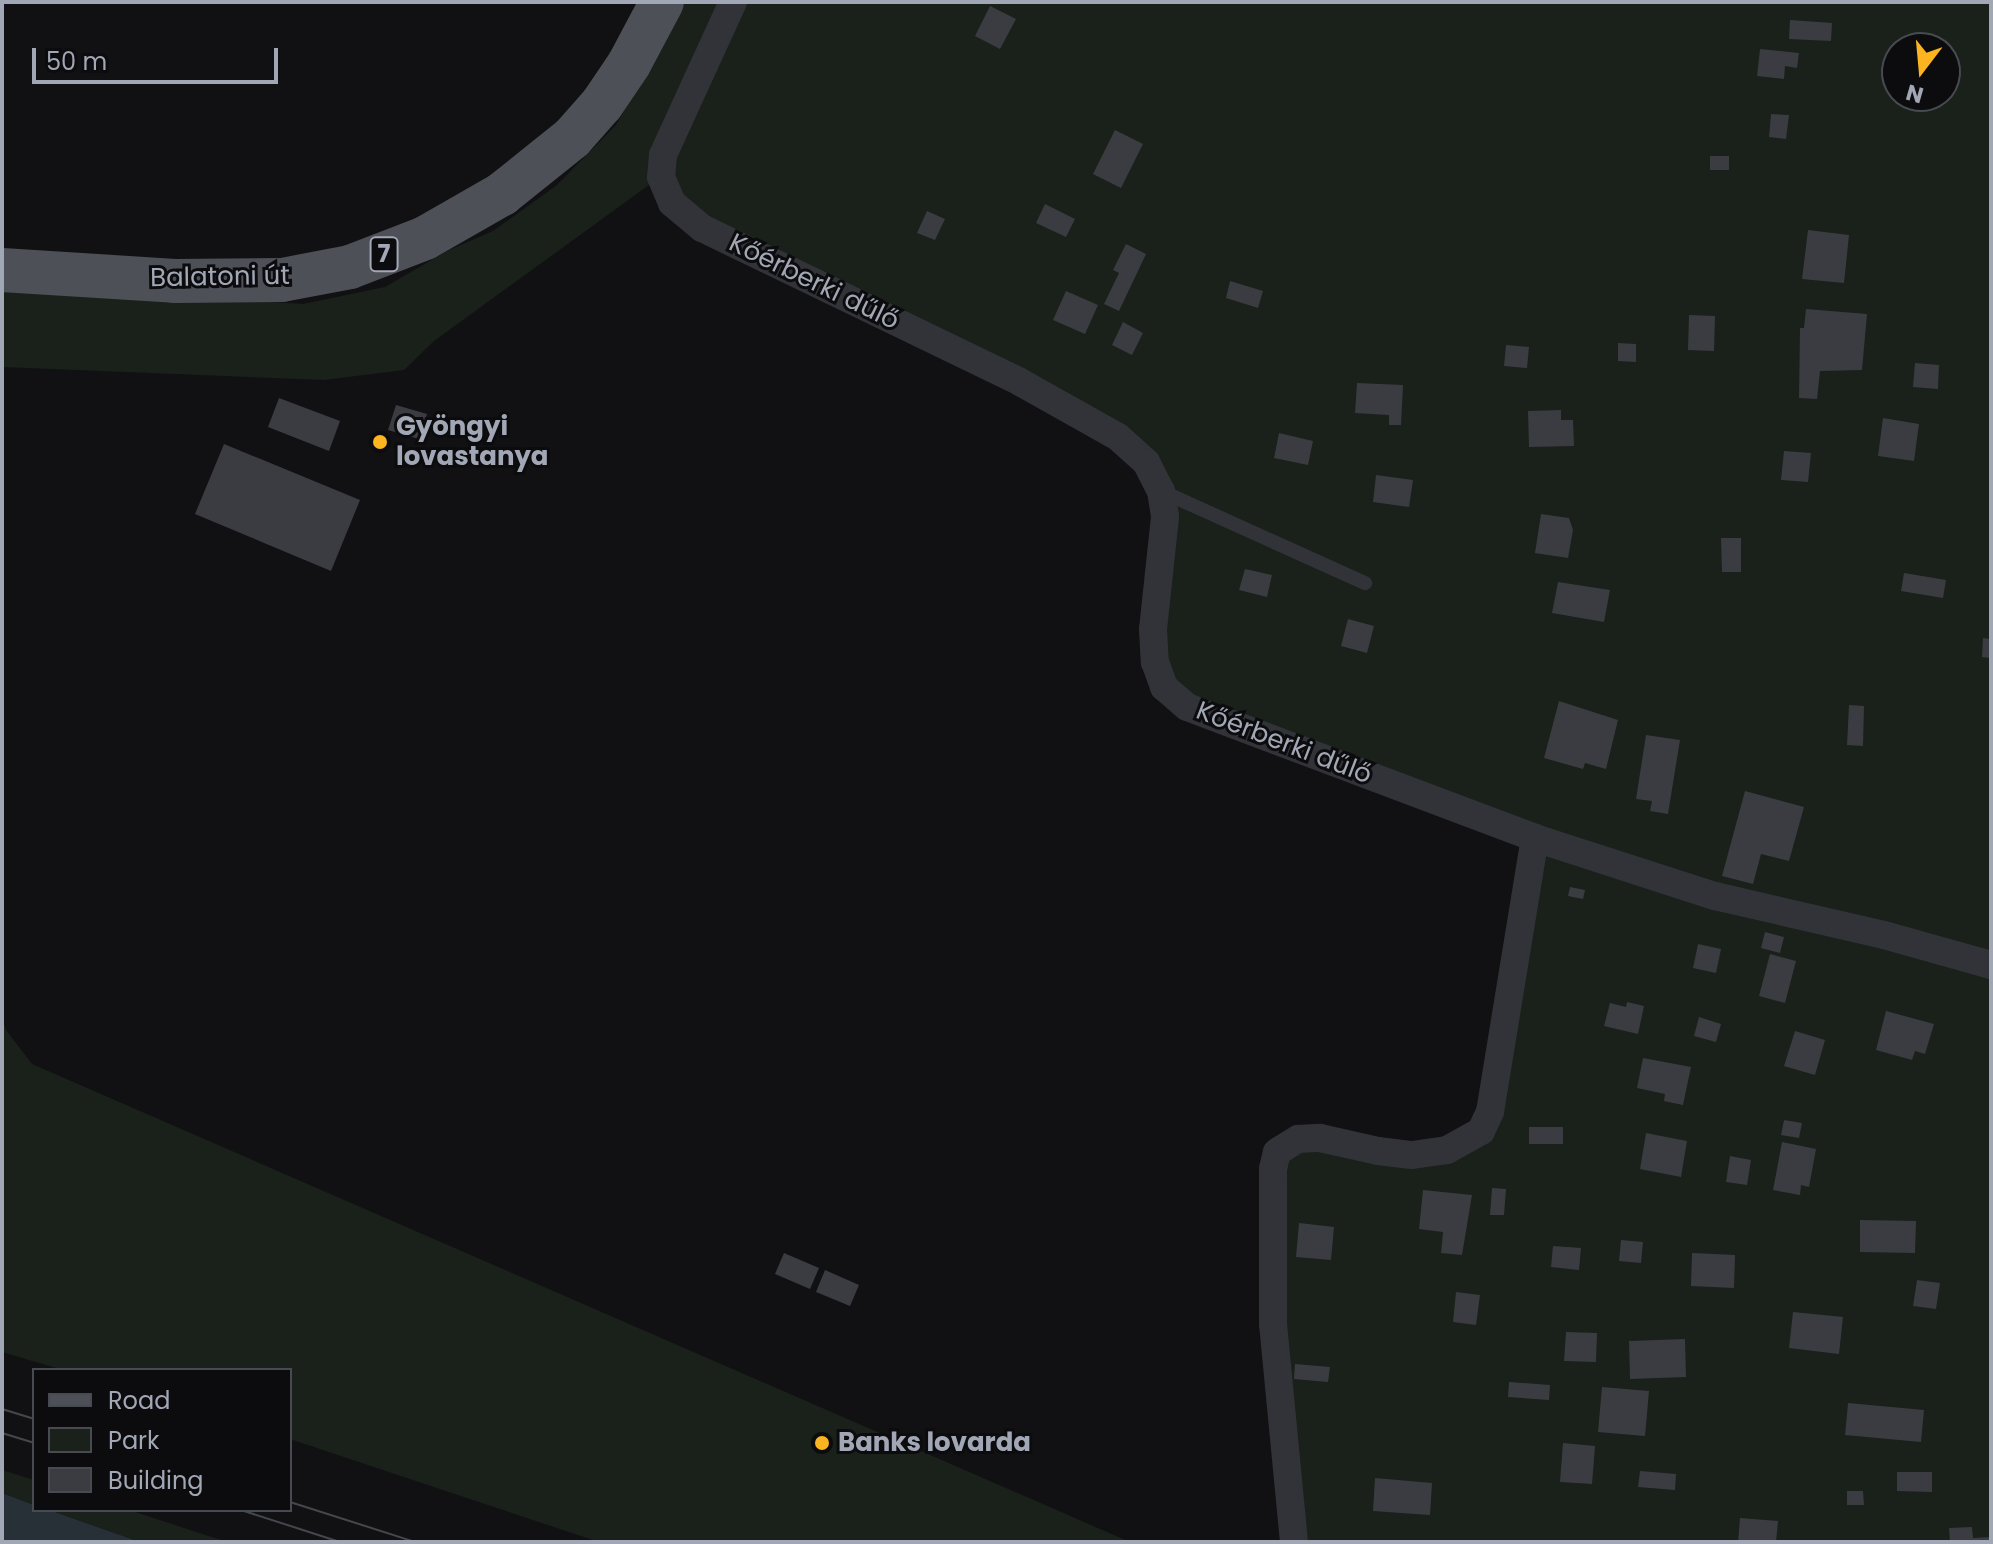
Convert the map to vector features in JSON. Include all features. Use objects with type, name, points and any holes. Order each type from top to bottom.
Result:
[{"type":"main road","name":"Balatoni út","points":[[2,270],[175,281],[282,280],[350,267],[425,238],[502,194],[572,138],[602,104],[629,64],[662,2]]},
{"type":"street","name":"Kőérberki dűlő","points":[[733,2],[663,155],[661,177],[672,203],[702,228],[1020,382],[1118,437],[1146,462],[1161,491],[1165,517],[1153,629],[1155,662],[1164,687],[1187,707],[1535,838],[1715,896],[1884,935],[1991,965]]},
{"type":"street","points":[[1294,1542],[1273,1324],[1273,1169],[1277,1152],[1298,1139],[1320,1138],[1412,1155],[1447,1150],[1481,1131],[1490,1112],[1535,838]]},
{"type":"lane","points":[[1161,491],[1365,583]]},
{"type":"green space","points":[[685,2],[1991,2],[1991,1542],[1294,1542],[1277,1152],[1377,1151],[1481,1131],[1535,839],[1164,687],[1165,517],[1146,462],[702,228],[660,177],[434,341],[404,370],[324,380],[2,367],[2,285],[303,304],[385,287],[447,251],[493,231],[557,185],[616,125]]},
{"type":"green space","points":[[2,1016],[6,1030],[32,1064],[1130,1542],[599,1542],[292,1440],[292,1368],[56,1368],[2,1352]]},
{"type":"green space","points":[[2,1470],[32,1479],[32,1504],[2,1493]]},
{"type":"green space","points":[[55,1512],[135,1512],[227,1542],[140,1542]]},
{"type":"shaded area","points":[[2,1493],[32,1504],[32,1512],[55,1512],[140,1542],[2,1542]]},
{"type":"building","points":[[990,6],[1016,19],[1000,49],[975,36]]},
{"type":"building","points":[[1790,20],[1832,23],[1831,41],[1789,39]]},
{"type":"building","points":[[1760,49],[1799,53],[1797,68],[1785,66],[1784,79],[1757,76]]},
{"type":"building","points":[[1771,114],[1789,115],[1786,139],[1769,137]]},
{"type":"building","points":[[1115,130],[1143,144],[1121,188],[1093,174]]},
{"type":"building","points":[[1710,156],[1729,156],[1729,170],[1710,170]]},
{"type":"building","points":[[1045,204],[1075,219],[1066,237],[1036,223]]},
{"type":"building","points":[[927,211],[945,219],[935,240],[917,233]]},
{"type":"building","points":[[1808,230],[1849,235],[1844,283],[1802,279]]},
{"type":"building","points":[[1126,244],[1146,254],[1119,311],[1104,304],[1119,273],[1113,270]]},
{"type":"building","points":[[1230,281],[1263,291],[1258,308],[1226,298]]},
{"type":"building","points":[[1066,291],[1098,305],[1085,334],[1053,320]]},
{"type":"building","points":[[1806,309],[1867,314],[1862,370],[1820,371],[1817,399],[1799,398],[1800,328],[1804,328]]},
{"type":"building","points":[[1689,315],[1715,316],[1714,351],[1688,350]]},
{"type":"building","points":[[1123,322],[1143,333],[1132,355],[1112,345]]},
{"type":"building","points":[[1618,343],[1636,344],[1636,362],[1618,361]]},
{"type":"building","points":[[1506,345],[1529,347],[1527,368],[1504,366]]},
{"type":"building","points":[[1915,363],[1939,365],[1938,389],[1913,387]]},
{"type":"building","points":[[1357,383],[1403,385],[1401,425],[1389,425],[1389,415],[1355,413]]},
{"type":"building","points":[[279,398],[340,421],[329,451],[268,427]]},
{"type":"building","points":[[396,405],[427,414],[419,439],[388,430]]},
{"type":"building","points":[[1561,410],[1561,420],[1573,420],[1574,446],[1529,447],[1528,411]]},
{"type":"building","points":[[1883,418],[1919,424],[1914,461],[1878,456]]},
{"type":"building","points":[[1279,433],[1313,441],[1308,465],[1274,458]]},
{"type":"building","points":[[224,444],[360,500],[331,571],[195,514]]},
{"type":"building","points":[[1784,451],[1811,453],[1808,482],[1781,480]]},
{"type":"building","points":[[1376,475],[1413,480],[1409,507],[1373,502]]},
{"type":"building","points":[[1541,514],[1569,518],[1573,530],[1568,558],[1535,553]]},
{"type":"building","points":[[1721,538],[1741,538],[1741,572],[1722,572]]},
{"type":"building","points":[[1245,569],[1272,575],[1267,597],[1239,590]]},
{"type":"building","points":[[1904,573],[1946,580],[1943,598],[1901,591]]},
{"type":"building","points":[[1558,582],[1610,590],[1604,622],[1552,613]]},
{"type":"building","points":[[1348,619],[1374,626],[1367,653],[1341,646]]},
{"type":"building","points":[[1983,638],[1991,639],[1991,658],[1982,657]]},
{"type":"building","points":[[1559,701],[1618,720],[1606,769],[1585,763],[1583,769],[1544,758]]},
{"type":"building","points":[[1849,705],[1864,706],[1863,746],[1847,745]]},
{"type":"building","points":[[1646,735],[1680,740],[1668,814],[1650,811],[1652,801],[1636,799]]},
{"type":"building","points":[[1745,791],[1804,807],[1789,861],[1761,854],[1753,884],[1722,876]]},
{"type":"building","points":[[1570,887],[1585,890],[1583,899],[1568,896]]},
{"type":"building","points":[[1765,932],[1784,937],[1780,953],[1761,948]]},
{"type":"building","points":[[1698,944],[1721,949],[1716,973],[1693,968]]},
{"type":"building","points":[[1770,954],[1796,961],[1785,1003],[1759,996]]},
{"type":"building","points":[[1627,1002],[1644,1006],[1638,1034],[1604,1026],[1610,1003],[1626,1007]]},
{"type":"building","points":[[1886,1011],[1934,1024],[1925,1054],[1915,1051],[1912,1060],[1876,1050]]},
{"type":"building","points":[[1699,1017],[1721,1024],[1716,1042],[1694,1036]]},
{"type":"building","points":[[1795,1031],[1825,1040],[1815,1075],[1784,1066]]},
{"type":"building","points":[[1643,1058],[1691,1067],[1683,1105],[1664,1101],[1665,1094],[1637,1088]]},
{"type":"building","points":[[1784,1120],[1802,1123],[1799,1138],[1781,1135]]},
{"type":"building","points":[[1529,1127],[1563,1127],[1563,1144],[1529,1144]]},
{"type":"building","points":[[1646,1133],[1687,1141],[1681,1177],[1640,1169]]},
{"type":"building","points":[[1782,1142],[1816,1149],[1809,1187],[1801,1185],[1800,1195],[1773,1190]]},
{"type":"building","points":[[1730,1156],[1751,1160],[1747,1185],[1726,1182]]},
{"type":"building","points":[[1492,1188],[1506,1189],[1504,1215],[1490,1215]]},
{"type":"building","points":[[1423,1190],[1472,1195],[1462,1255],[1441,1253],[1443,1232],[1419,1229]]},
{"type":"building","points":[[1860,1220],[1916,1221],[1915,1253],[1860,1252]]},
{"type":"building","points":[[1299,1223],[1334,1227],[1331,1260],[1296,1257]]},
{"type":"building","points":[[1621,1240],[1643,1242],[1641,1263],[1619,1261]]},
{"type":"building","points":[[1553,1246],[1581,1248],[1579,1270],[1551,1267]]},
{"type":"building","points":[[784,1253],[819,1268],[810,1289],[775,1274]]},
{"type":"building","points":[[1692,1253],[1735,1255],[1734,1288],[1691,1286]]},
{"type":"building","points":[[825,1270],[859,1285],[850,1306],[816,1292]]},
{"type":"building","points":[[1917,1280],[1940,1283],[1936,1309],[1913,1306]]},
{"type":"building","points":[[1456,1292],[1480,1295],[1476,1325],[1453,1322]]},
{"type":"building","points":[[1793,1312],[1843,1317],[1839,1354],[1789,1348]]},
{"type":"building","points":[[1566,1332],[1597,1333],[1596,1362],[1564,1361]]},
{"type":"building","points":[[1685,1339],[1686,1377],[1630,1379],[1629,1341]]},
{"type":"building","points":[[1295,1364],[1330,1367],[1328,1382],[1294,1379]]},
{"type":"building","points":[[1509,1382],[1550,1385],[1549,1400],[1508,1397]]},
{"type":"building","points":[[1602,1387],[1649,1391],[1645,1436],[1598,1432]]},
{"type":"building","points":[[1848,1403],[1924,1410],[1921,1442],[1845,1435]]},
{"type":"building","points":[[1563,1443],[1595,1446],[1592,1484],[1560,1482]]},
{"type":"building","points":[[1640,1471],[1676,1474],[1675,1490],[1638,1487]]},
{"type":"building","points":[[1897,1472],[1932,1472],[1932,1492],[1897,1491]]},
{"type":"building","points":[[1375,1478],[1432,1483],[1430,1515],[1373,1511]]},
{"type":"building","points":[[1847,1491],[1863,1491],[1864,1505],[1847,1505]]},
{"type":"building","points":[[1740,1518],[1778,1521],[1776,1542],[1738,1542]]},
{"type":"building","points":[[1972,1527],[1973,1538],[1991,1537],[1991,1542],[1950,1542],[1949,1528]]},
{"type":"tram line","points":[[2,1409],[32,1418]]},
{"type":"tram line","points":[[2,1433],[32,1442]]},
{"type":"tram line","points":[[292,1503],[415,1542]]},
{"type":"tram line","points":[[247,1512],[340,1542]]},
{"type":"place","name":"Gyöngyi lovastanya","points":[[380,442]]},
{"type":"place","name":"Banks lovarda","points":[[822,1443]]}]
